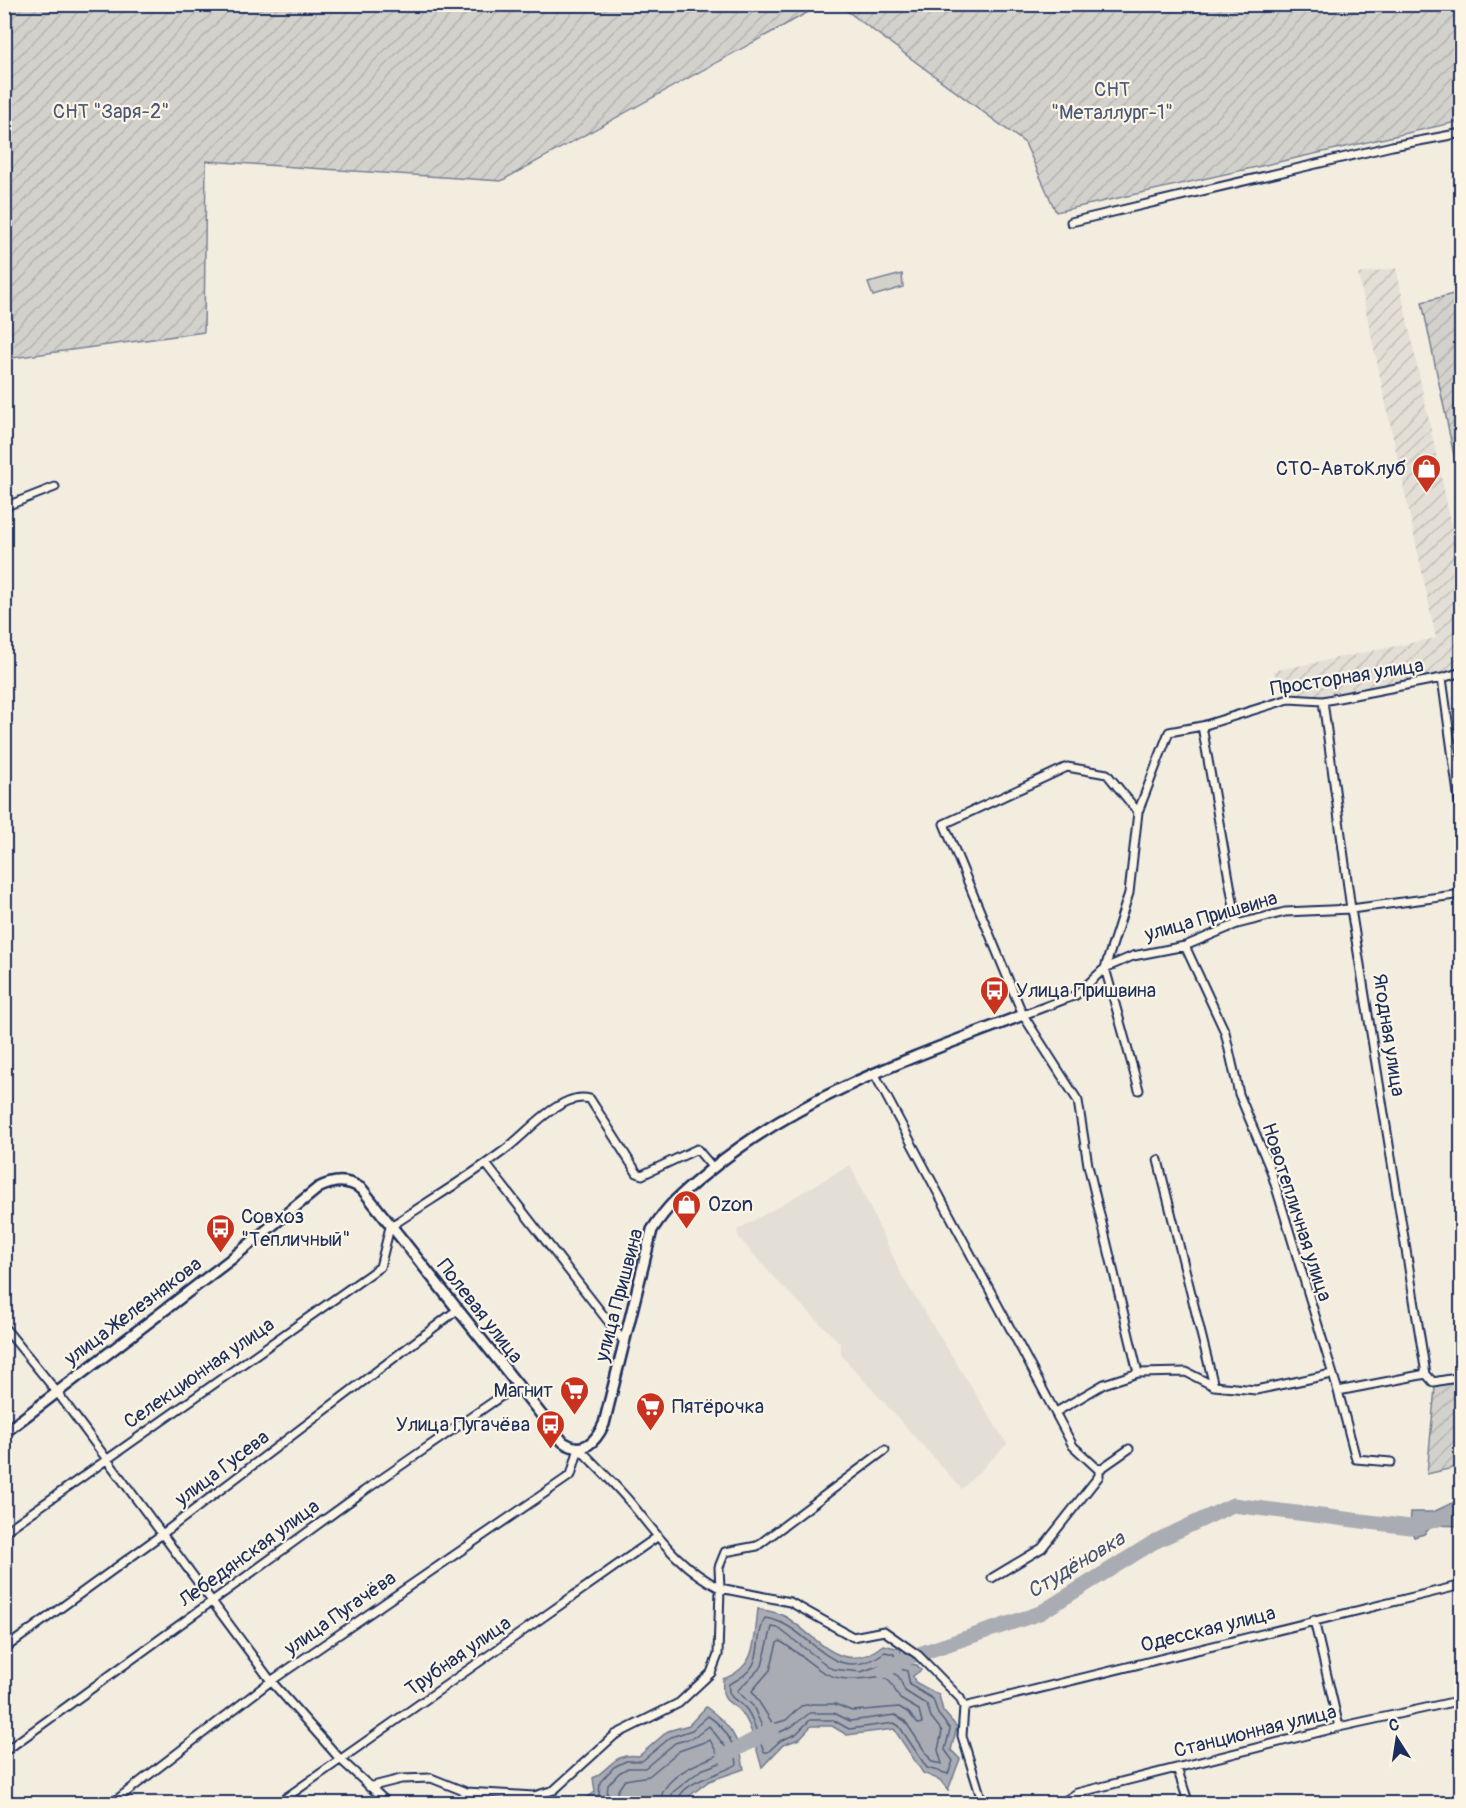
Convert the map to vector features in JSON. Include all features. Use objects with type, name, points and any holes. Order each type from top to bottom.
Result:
[{"type":"street","points":[[1071,222],[1392,146],[1461,133]]},
{"type":"street","points":[[4,507],[56,487]]},
{"type":"street","name":"Просторная улица","points":[[1138,812],[1169,732],[1202,726],[1289,699],[1323,701],[1442,678],[1461,672]]},
{"type":"street","points":[[1442,678],[1461,823]]},
{"type":"street","name":"Ягодная улица","points":[[1323,701],[1352,909],[1426,1374]]},
{"type":"street","points":[[1202,726],[1237,924]]},
{"type":"street","points":[[1138,1373],[1088,1165],[1078,1101],[1023,1015],[944,824],[1067,767],[1107,774],[1138,812],[1129,893],[1105,968],[1139,1090]]},
{"type":"street","name":"улица Пришвина","points":[[579,1448],[591,1444],[604,1424],[652,1230],[668,1206],[713,1168],[771,1126],[874,1073],[1077,995],[1105,968],[1133,956],[1185,946],[1237,924],[1285,912],[1352,909],[1461,894]]},
{"type":"street","name":"Новотепличная улица","points":[[1185,946],[1224,1032],[1239,1094],[1271,1171],[1338,1391],[1356,1459],[1391,1462]]},
{"type":"street","points":[[874,1073],[1073,1446],[1099,1470],[1099,1476],[1042,1548],[992,1578]]},
{"type":"street","points":[[390,1227],[516,1142],[544,1114],[568,1101],[584,1097],[590,1099],[637,1173],[642,1175],[698,1149],[713,1168]]},
{"type":"street","points":[[1158,1160],[1214,1386]]},
{"type":"street","points":[[486,1164],[625,1343]]},
{"type":"street","name":"Полевая улица","points":[[342,1181],[352,1182],[362,1189],[516,1386],[563,1442],[572,1448],[579,1448],[690,1571],[720,1588],[790,1602],[853,1637],[884,1631],[926,1663],[956,1692],[964,1707]]},
{"type":"street","name":"улица Железнякова","points":[[4,1433],[230,1260],[318,1188],[331,1182],[342,1181]]},
{"type":"street","name":"Селекционная улица","points":[[4,1532],[380,1267],[390,1227]]},
{"type":"street","name":"улица Гусева","points":[[4,1648],[161,1535],[457,1310]]},
{"type":"street","points":[[4,1327],[57,1392],[271,1681],[340,1759],[369,1788],[389,1803]]},
{"type":"street","points":[[1056,1412],[1104,1384],[1138,1373],[1186,1372],[1214,1386],[1256,1390],[1332,1374]]},
{"type":"street","points":[[1338,1391],[1426,1374],[1433,1382],[1461,1377]]},
{"type":"street","name":"Лебедянская улица","points":[[4,1752],[364,1491],[516,1386]]},
{"type":"street","name":"улица Пугачёва","points":[[111,1803],[271,1681],[571,1474],[579,1448]]},
{"type":"street","points":[[1099,1470],[1129,1449]]},
{"type":"street","points":[[369,1788],[401,1779],[431,1778],[466,1792],[534,1796],[554,1790],[615,1735],[679,1703],[711,1673],[718,1655],[719,1567],[725,1552],[756,1546],[885,1450]]},
{"type":"street","name":"Трубная улица","points":[[277,1803],[657,1537]]},
{"type":"street","name":"Одесская улица","points":[[964,1707],[1461,1585]]},
{"type":"street","points":[[1314,1620],[1339,1727]]},
{"type":"street","name":"Станционная улица","points":[[1060,1803],[1077,1793],[1339,1727],[1461,1700]]},
{"type":"street","points":[[964,1707],[962,1736],[983,1803]]},
{"type":"street","points":[[1177,1768],[1189,1803]]},
{"type":"shaded area","points":[[1396,268],[1461,569],[1461,672],[1323,701],[1289,699],[1273,671],[1436,638],[1358,274]]},
{"type":"shaded area","points":[[850,1165],[902,1276],[1007,1444],[962,1489],[841,1355],[840,1343],[777,1281],[739,1238],[737,1230]]},
{"type":"green space","name":"СНТ \"Заря-2\"","points":[[4,5],[821,5],[501,181],[206,161],[204,332],[5,359]]},
{"type":"green space","name":"СНТ \"Металлург-1\"","points":[[839,5],[1461,5],[1461,121],[1056,212],[1025,143]]},
{"type":"green space","points":[[902,274],[903,287],[873,296],[868,283]]},
{"type":"green space","points":[[1462,292],[1461,489],[1422,302]]},
{"type":"green space","points":[[1461,1380],[1461,1466],[1427,1474],[1435,1388]]},
{"type":"water","points":[[1461,1499],[1461,1526],[1433,1525],[1424,1534],[1414,1537],[1410,1527],[1411,1512],[1433,1512]]},
{"type":"water","points":[[758,1609],[786,1617],[820,1644],[843,1656],[855,1658],[868,1654],[883,1645],[901,1649],[901,1663],[917,1665],[921,1670],[913,1676],[915,1682],[939,1695],[943,1711],[957,1727],[951,1750],[960,1759],[948,1790],[940,1780],[923,1773],[894,1729],[847,1735],[832,1726],[811,1726],[799,1739],[783,1745],[762,1767],[749,1725],[742,1713],[723,1694],[723,1679],[742,1668],[752,1652]]},
{"type":"water","points":[[706,1707],[728,1726],[739,1749],[744,1769],[709,1781],[680,1803],[579,1803],[595,1792],[593,1778],[613,1762],[623,1757],[639,1756],[668,1731],[689,1725]]},
{"type":"waterway","name":"Студёновка","points":[[883,1671],[907,1658],[1040,1613],[1154,1542],[1233,1505],[1410,1527],[1462,1512]]},
{"type":"waterway","name":"Студёновка","points":[[724,1756],[772,1730]]},
{"type":"place","name":"СТО-АвтоКлуб","points":[[1427,494]]},
{"type":"place","name":"Улица Пришвина","points":[[995,1016]]},
{"type":"place","name":"Ozon","points":[[687,1230]]},
{"type":"place","name":"Совхоз \"Тепличный\"","points":[[220,1254]]},
{"type":"place","name":"Магнит","points":[[574,1416]]},
{"type":"place","name":"Пятёрочка","points":[[651,1432]]},
{"type":"place","name":"Улица Пугачёва","points":[[551,1450]]}]
